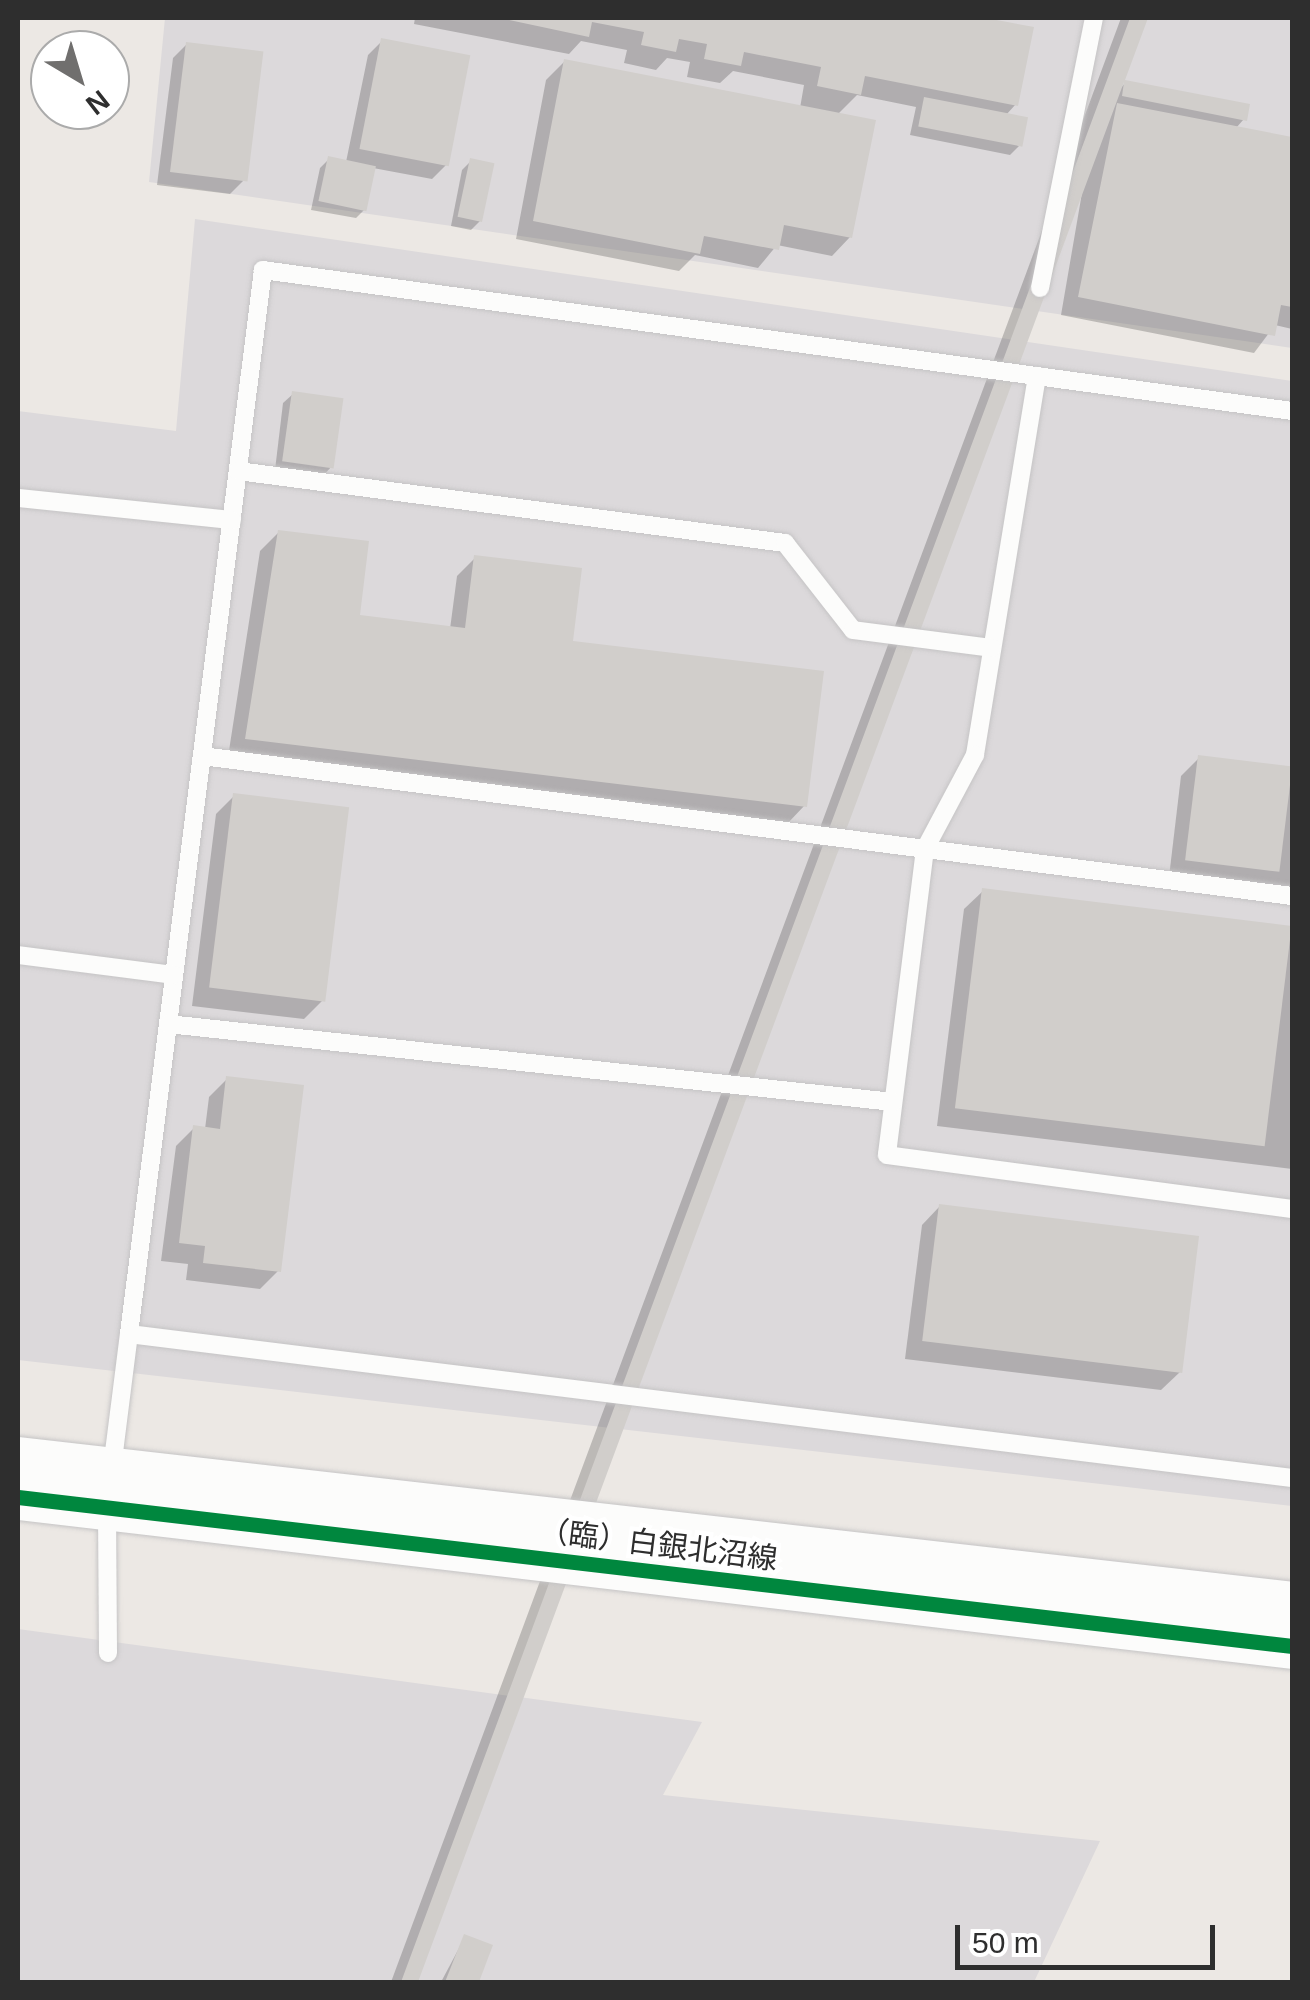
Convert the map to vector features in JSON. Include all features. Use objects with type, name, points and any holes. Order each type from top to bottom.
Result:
[{"type":"street","name":"（臨）白銀北沼線","points":[[18,1458],[109,1488],[761,1566],[1292,1646]]},
{"type":"street","name":"（臨）白銀北沼線","points":[[18,1496],[109,1488]]},
{"type":"street","name":"（臨）白銀北沼線","points":[[761,1566],[1292,1604]]},
{"type":"lane","points":[[1040,288],[1094,18]]},
{"type":"lane","points":[[108,1653],[109,1488],[263,270],[1292,411]]},
{"type":"lane","points":[[1036,376],[975,755],[926,849],[887,1156],[1292,1209]]},
{"type":"lane","points":[[238,471],[786,543],[853,630],[992,648]]},
{"type":"lane","points":[[18,498],[232,520]]},
{"type":"lane","points":[[202,756],[1292,896]]},
{"type":"lane","points":[[18,955],[174,975]]},
{"type":"lane","points":[[168,1024],[894,1102]]},
{"type":"lane","points":[[128,1334],[1292,1478]]},
{"type":"shaded area","points":[[165,18],[1292,18],[1292,348],[149,182]]},
{"type":"shaded area","points":[[195,219],[1292,381],[1292,1506],[18,1360],[18,411],[176,431]]},
{"type":"shaded area","points":[[18,1629],[702,1722],[663,1795],[1100,1841],[1034,1982],[18,1982]]},
{"type":"building","points":[[500,18],[986,18],[1034,27],[1018,106],[865,76],[861,95],[817,86],[821,67],[744,52],[741,66],[704,59],[707,44],[679,39],[676,52],[641,45],[644,32],[592,22],[589,37]]},
{"type":"building","points":[[1130,18],[1148,18],[1125,80],[1250,104],[1247,121],[1122,96],[1124,82],[418,1982],[401,1982]]},
{"type":"building","points":[[381,38],[470,55],[449,166],[359,149]]},
{"type":"building","points":[[186,42],[263,52],[247,182],[170,172]]},
{"type":"building","points":[[564,59],[876,120],[852,238],[784,225],[779,250],[704,236],[700,254],[533,221]]},
{"type":"building","points":[[924,97],[1028,117],[1022,147],[918,126]]},
{"type":"building","points":[[1117,103],[1292,137],[1292,307],[1281,305],[1275,336],[1078,297]]},
{"type":"building","points":[[328,156],[376,166],[366,211],[318,201]]},
{"type":"building","points":[[470,158],[494,163],[482,222],[458,217]]},
{"type":"building","points":[[292,391],[343,398],[334,469],[282,461]]},
{"type":"building","points":[[278,530],[369,541],[360,615],[465,628],[474,555],[582,568],[573,641],[824,671],[807,807],[245,739]]},
{"type":"building","points":[[1198,755],[1292,767],[1279,872],[1185,860]]},
{"type":"building","points":[[233,793],[349,807],[325,1002],[209,988]]},
{"type":"building","points":[[982,888],[1292,926],[1265,1146],[955,1108]]},
{"type":"building","points":[[226,1076],[304,1085],[281,1272],[203,1263],[205,1246],[179,1243],[193,1125],[220,1129]]},
{"type":"building","points":[[939,1204],[1199,1236],[1182,1373],[922,1341]]},
{"type":"building","points":[[464,1934],[493,1945],[479,1982],[445,1982]]},
{"type":"cycle path","points":[[18,1497],[1292,1646]]}]
